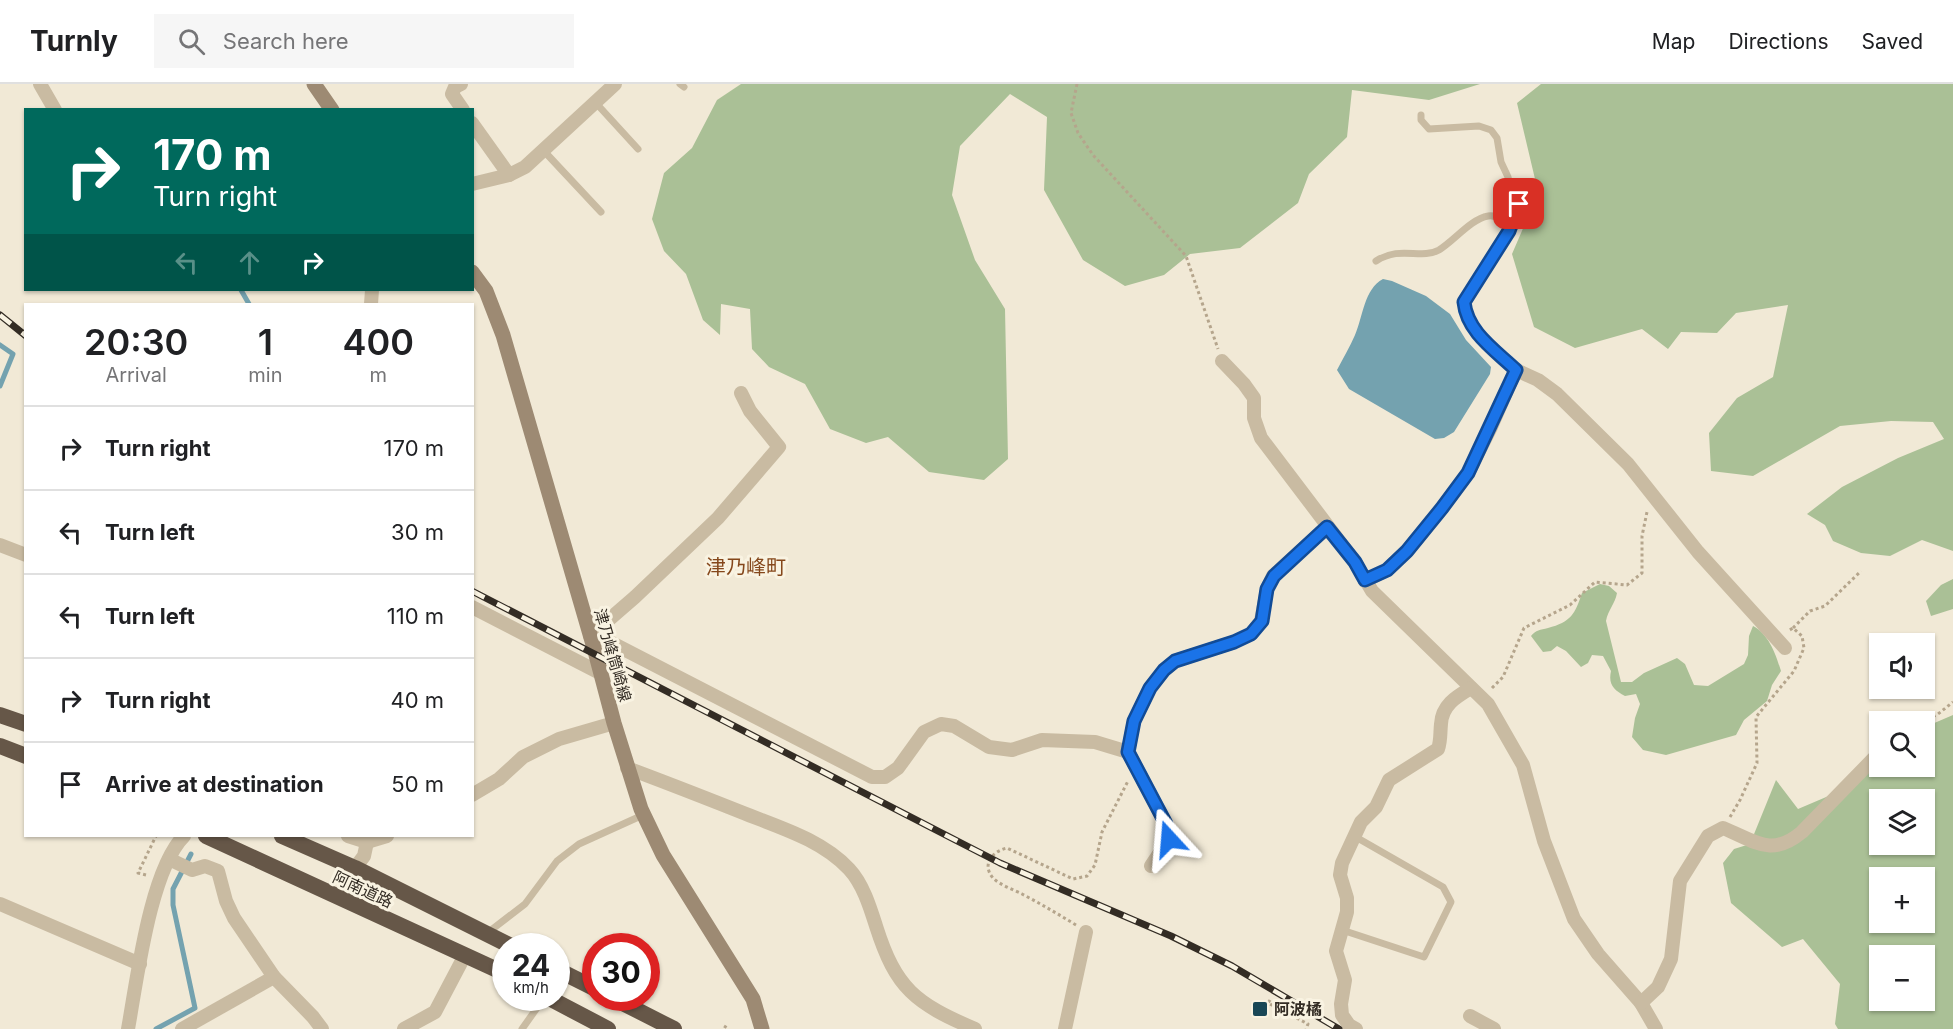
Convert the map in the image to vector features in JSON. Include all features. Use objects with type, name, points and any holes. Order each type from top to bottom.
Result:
[{"type":"highway","points":[[0,715],[24,723]]},
{"type":"highway","points":[[0,746],[24,755]]},
{"type":"highway","name":"阿南道路","points":[[208,837],[492,968]]},
{"type":"highway","name":"阿南道路","points":[[284,837],[355,868],[492,937]]},
{"type":"highway","points":[[570,1009],[608,1029]]},
{"type":"highway","points":[[639,1011],[674,1029]]},
{"type":"main road","points":[[314,84],[331,108]]},
{"type":"main road","name":"津乃峰筒崎線","points":[[474,275],[486,291],[503,335],[627,768],[643,815],[663,855],[753,999],[762,1029]]},
{"type":"street","points":[[40,84],[55,108]]},
{"type":"street","points":[[461,84],[455,87],[452,94],[462,108]]},
{"type":"street","points":[[474,184],[509,175],[525,167],[615,84]]},
{"type":"street","points":[[474,126],[509,175]]},
{"type":"street","points":[[1222,361],[1254,398],[1254,418],[1261,438],[1274,458],[1295,481],[1355,562],[1372,591],[1488,704],[1523,765],[1544,841],[1574,919],[1598,954],[1641,1003],[1656,1029]]},
{"type":"street","points":[[1365,580],[1387,570],[1407,551],[1468,473],[1516,370],[1538,380],[1557,394],[1628,464],[1698,552],[1781,643]]},
{"type":"street","points":[[590,636],[642,591],[718,518],[779,447],[750,411],[741,393]]},
{"type":"street","points":[[1151,866],[1169,839],[1166,824],[1128,752],[1134,721],[1150,688],[1164,670],[1175,661],[1234,642],[1251,634],[1262,621],[1267,589],[1274,576],[1327,527]]},
{"type":"street","points":[[0,545],[24,554]]},
{"type":"street","points":[[474,608],[600,673]]},
{"type":"street","points":[[590,636],[608,641],[872,777],[885,777],[898,768],[924,732],[941,724],[954,726],[989,747],[1012,750],[1042,740],[1095,742],[1128,752]]},
{"type":"street","points":[[1356,1029],[1349,1025],[1342,1015],[1341,1004],[1346,980],[1336,951],[1347,912],[1347,898],[1340,875],[1342,862],[1366,815],[1376,807],[1389,780],[1438,749],[1441,721],[1446,708],[1453,699],[1471,688]]},
{"type":"street","points":[[474,794],[499,779],[523,757],[558,739],[614,723]]},
{"type":"street","points":[[1641,1003],[1658,987],[1671,959],[1680,881],[1708,836],[1723,828],[1766,847],[1788,844],[1869,763]]},
{"type":"street","points":[[627,768],[791,832],[830,851],[850,870],[868,901],[882,946],[896,975],[911,994],[938,1013],[975,1029]]},
{"type":"street","points":[[178,864],[178,842],[183,837]]},
{"type":"street","points":[[351,837],[368,842],[384,837]]},
{"type":"street","points":[[355,868],[364,856],[368,842]]},
{"type":"street","points":[[128,1029],[159,877],[178,864]]},
{"type":"street","points":[[178,864],[192,870],[205,866],[218,871],[226,901],[234,918],[274,977],[322,1029]]},
{"type":"street","points":[[0,904],[140,964]]},
{"type":"street","points":[[1065,1029],[1086,932]]},
{"type":"street","points":[[404,1029],[435,1012],[465,955]]},
{"type":"street","points":[[182,1029],[274,977]]},
{"type":"street","points":[[1470,1016],[1494,1029]]},
{"type":"lane","points":[[595,102],[638,149]]},
{"type":"lane","points":[[1421,115],[1421,120],[1429,129],[1479,126],[1491,130],[1497,138],[1501,162],[1512,193],[1519,204],[1509,231],[1464,302],[1465,315],[1478,335],[1516,370]]},
{"type":"lane","points":[[543,150],[602,212]]},
{"type":"lane","points":[[1376,261],[1386,254],[1398,252],[1429,254],[1480,219],[1490,215],[1498,218],[1509,231]]},
{"type":"lane","points":[[486,934],[525,904],[557,861],[579,844],[643,815]]},
{"type":"lane","points":[[1342,930],[1424,957],[1451,902],[1443,887],[1354,836]]},
{"type":"lane","points":[[522,1029],[535,1011]]},
{"type":"path","points":[[1077,84],[1071,113],[1078,133],[1093,155],[1186,256],[1222,361]]},
{"type":"path","points":[[1482,698],[1503,677],[1524,628],[1570,605],[1595,582],[1628,585],[1642,573],[1642,536],[1652,493]]},
{"type":"path","points":[[1781,643],[1810,611],[1825,606],[1861,571]]},
{"type":"path","points":[[1723,828],[1740,800],[1757,763],[1756,717],[1794,671],[1804,648],[1802,636],[1794,628]]},
{"type":"path","points":[[1935,716],[1953,702]]},
{"type":"path","points":[[1086,932],[1051,909],[994,879],[988,870],[990,858],[997,850],[1007,848],[1073,879],[1087,876],[1095,865],[1102,832],[1135,765]]},
{"type":"path","points":[[146,875],[138,873],[156,837]]},
{"type":"path","points":[[1270,1000],[1268,1003],[1308,1024],[1306,1029]]},
{"type":"path","points":[[724,1026],[729,1029]]},
{"type":"green space","points":[[741,84],[1480,84],[1429,100],[1352,90],[1347,137],[1309,174],[1298,203],[1240,248],[1190,254],[1164,275],[1125,286],[1083,260],[1044,190],[1047,117],[1010,94],[960,146],[952,195],[975,260],[1005,309],[1008,459],[984,480],[929,472],[888,437],[866,443],[830,429],[805,384],[769,367],[752,349],[750,309],[721,304],[720,335],[703,320],[686,274],[664,251],[652,219],[664,173],[692,148],[717,100]]},
{"type":"green space","points":[[1541,84],[1953,84],[1953,551],[1922,540],[1890,556],[1861,553],[1833,541],[1825,525],[1807,514],[1842,487],[1898,458],[1944,439],[1933,422],[1891,421],[1840,426],[1753,476],[1711,471],[1709,433],[1737,398],[1773,377],[1788,305],[1736,313],[1717,333],[1681,332],[1668,349],[1642,329],[1575,348],[1534,327],[1512,254],[1531,210],[1535,179],[1517,103]]},
{"type":"green space","points":[[1953,579],[1953,609],[1931,616],[1926,601],[1941,585]]},
{"type":"green space","points":[[1600,584],[1609,586],[1617,593],[1606,621],[1621,682],[1632,682],[1644,673],[1677,658],[1685,664],[1694,685],[1708,686],[1744,664],[1748,655],[1749,636],[1753,626],[1768,640],[1781,671],[1772,685],[1767,701],[1744,720],[1736,735],[1666,755],[1643,750],[1632,737],[1640,704],[1636,694],[1625,696],[1615,689],[1610,680],[1611,671],[1603,656],[1592,655],[1588,663],[1581,667],[1566,651],[1557,646],[1551,651],[1543,652],[1531,636],[1538,630],[1556,626],[1567,620],[1574,612],[1582,593]]},
{"type":"green space","points":[[1953,715],[1953,1029],[1838,1029],[1835,1024],[1840,984],[1803,939],[1782,947],[1731,903],[1723,863],[1734,849],[1750,844],[1776,780],[1798,809],[1852,786],[1869,768],[1869,777],[1935,777],[1935,723]]},
{"type":"water","points":[[1383,279],[1426,296],[1450,314],[1466,340],[1491,367],[1490,374],[1454,432],[1444,438],[1435,439],[1349,389],[1337,370],[1355,335],[1368,296]]},
{"type":"waterway","points":[[242,291],[248,303]]},
{"type":"waterway","points":[[0,345],[13,354],[0,386]]},
{"type":"waterway","points":[[156,1029],[195,1008],[173,905],[173,889],[191,854]]},
{"type":"railway","points":[[0,315],[24,334]]},
{"type":"railway","points":[[474,592],[1000,863],[1171,936],[1232,966],[1339,1029]]},
{"type":"place","name":"阿波橘","points":[[1260,1009]]},
{"type":"district","name":"津乃峰町","points":[[746,567]]},
{"type":"route","points":[[1169,839],[1166,824],[1128,752],[1134,721],[1150,688],[1164,670],[1175,661],[1234,642],[1251,634],[1262,621],[1267,589],[1274,576],[1327,527],[1355,562],[1365,580],[1387,570],[1407,551],[1442,508],[1468,473],[1516,370],[1478,335],[1465,315],[1464,302],[1468,292],[1509,231],[1519,204]]}]
